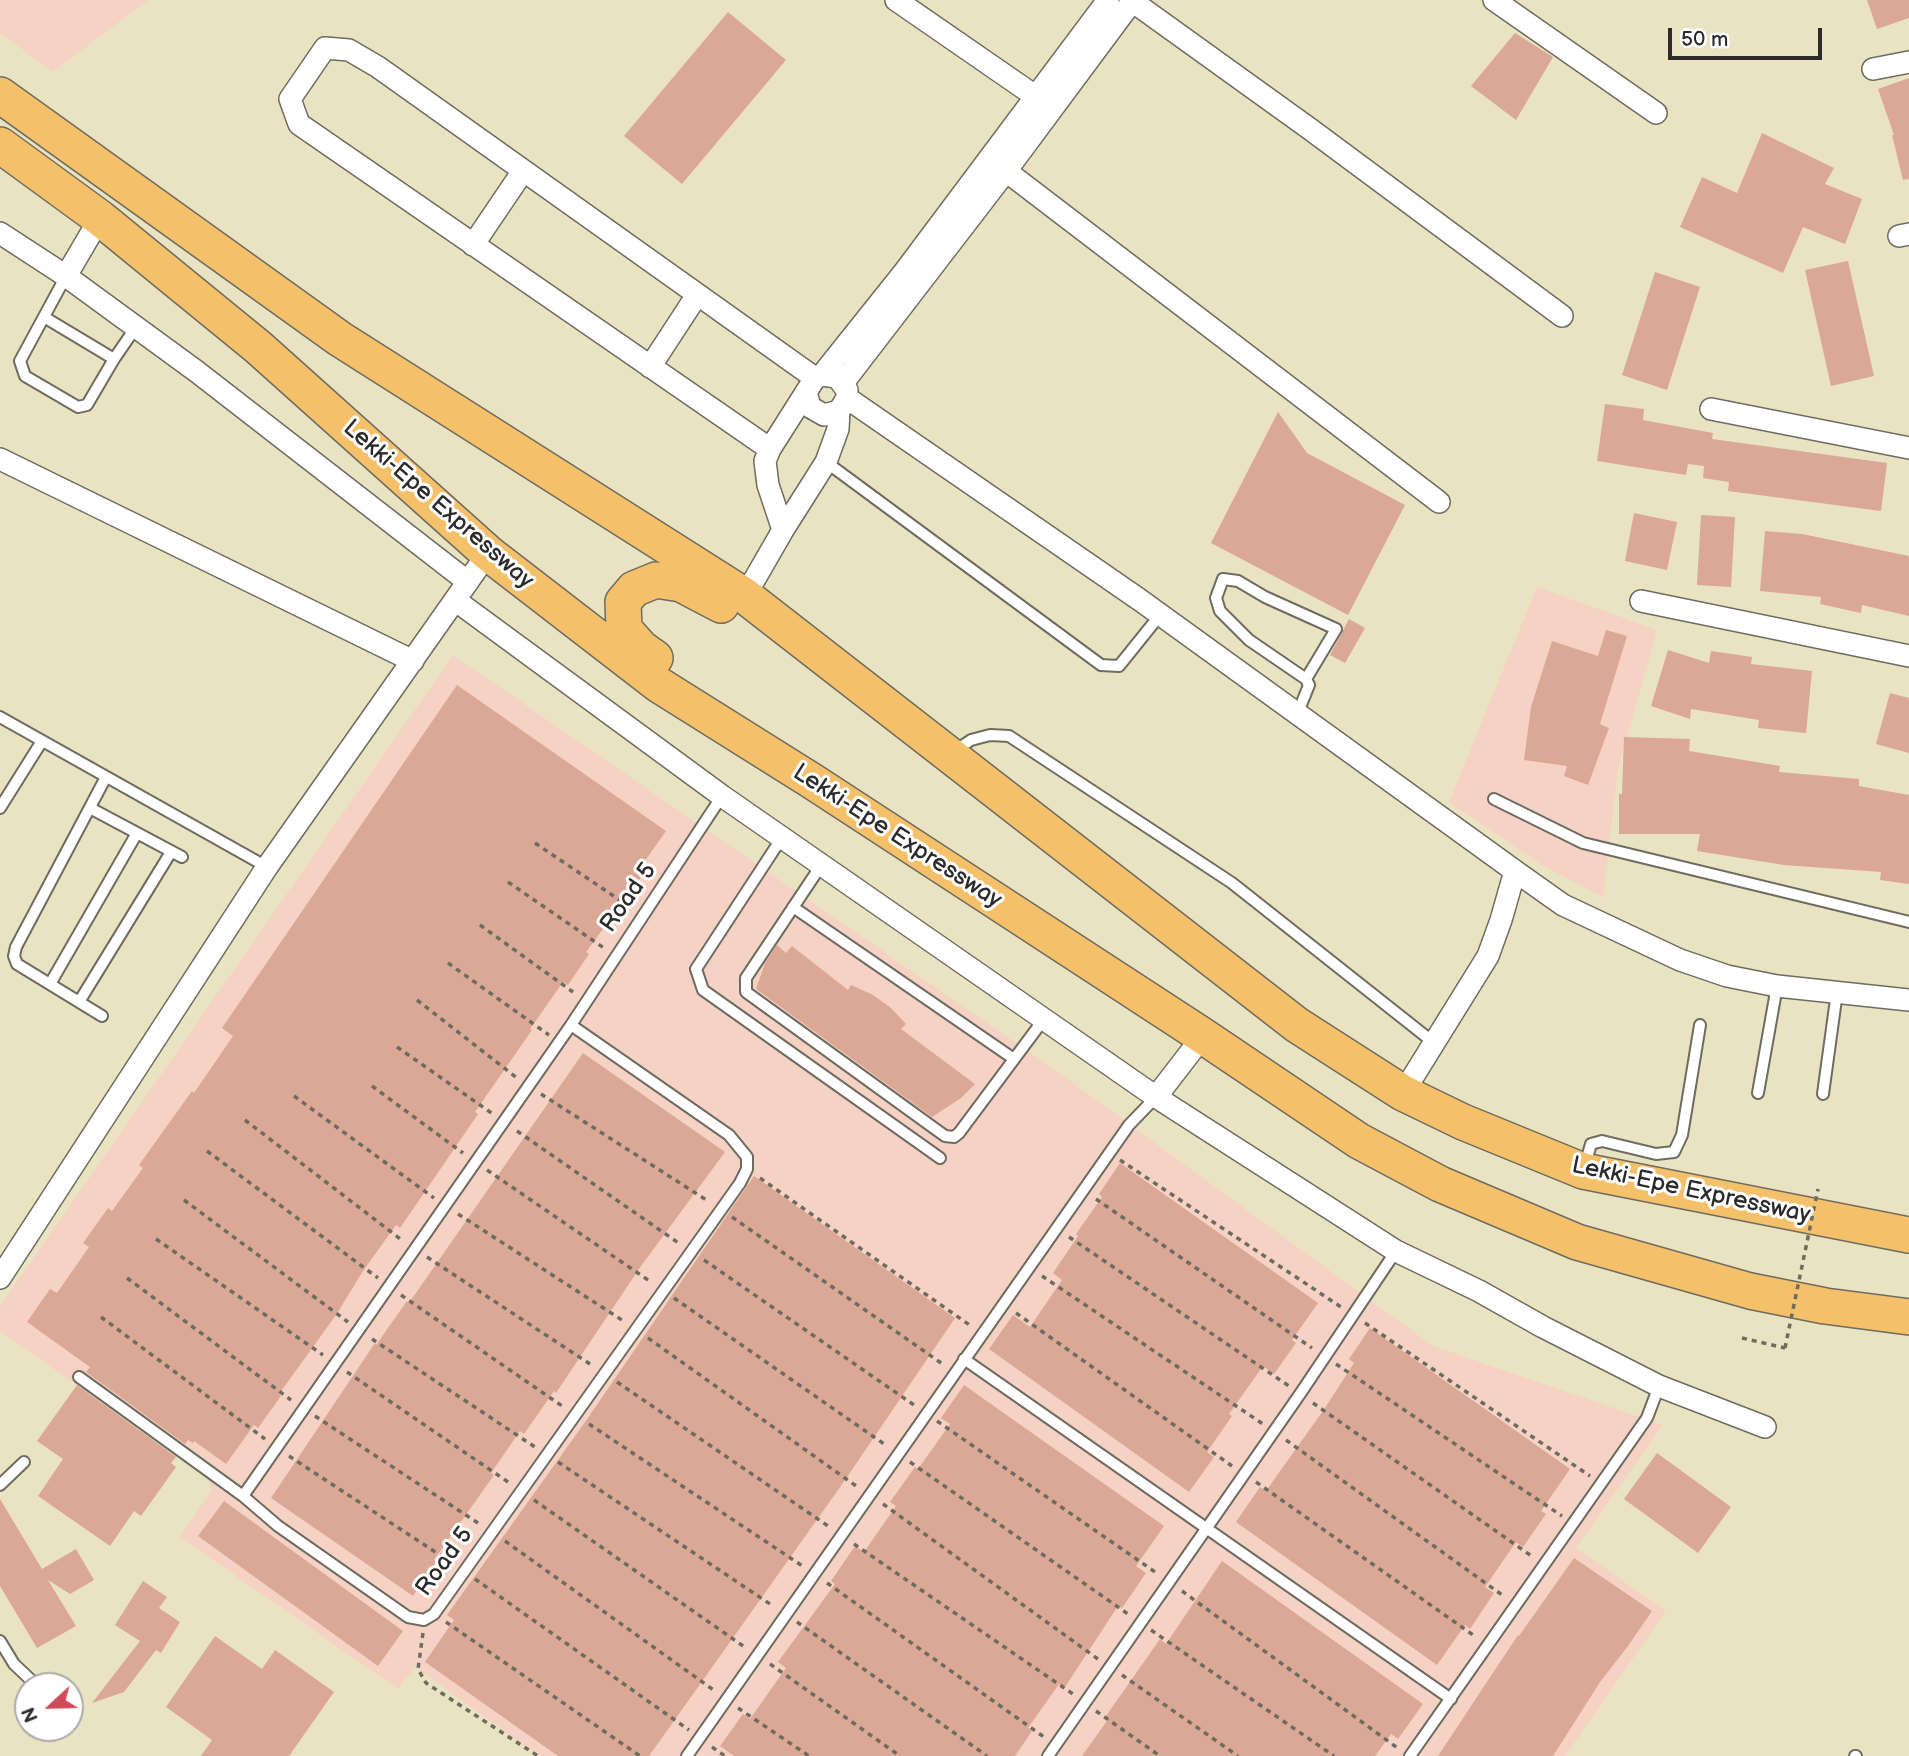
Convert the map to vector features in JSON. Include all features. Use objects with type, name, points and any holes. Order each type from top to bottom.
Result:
[{"type":"highway","name":"Lekki-Epe Expressway","points":[[0,95],[340,339],[745,596],[1297,1025],[1403,1093],[1464,1122],[1583,1171],[1909,1235]]},
{"type":"highway","name":"Lekki-Epe Expressway","points":[[0,145],[100,218],[258,347],[488,553],[659,685],[812,781],[1359,1141],[1440,1184],[1577,1242],[1750,1292],[1825,1306],[1909,1317]]},
{"type":"highway","points":[[812,781],[771,740],[641,648],[624,629],[623,602],[634,589],[656,580],[681,584],[747,620],[1058,867],[1121,888]]},
{"type":"street","points":[[896,0],[1035,96]]},
{"type":"street","points":[[783,530],[768,485],[765,461],[770,449],[814,382],[905,271],[1108,0]]},
{"type":"street","points":[[814,382],[810,407],[816,413],[824,415],[843,397],[1133,0],[1562,316]]},
{"type":"street","points":[[1494,0],[1656,113]]},
{"type":"street","points":[[745,596],[827,462],[838,429],[843,397],[837,377],[814,382],[378,67],[349,50],[326,48],[290,100],[299,124],[770,449]]},
{"type":"street","points":[[1872,69],[1909,62]]},
{"type":"street","points":[[473,245],[523,171]]},
{"type":"street","points":[[1006,171],[1439,502]]},
{"type":"street","points":[[66,276],[100,218]]},
{"type":"street","points":[[0,233],[66,276],[196,371],[468,582]]},
{"type":"street","points":[[650,367],[697,295]]},
{"type":"street","points":[[843,397],[1160,615],[1563,905],[1680,960],[1727,976],[1777,986],[1909,1000]]},
{"type":"street","points":[[1711,408],[1909,448]]},
{"type":"street","points":[[0,459],[413,661]]},
{"type":"street","points":[[0,1278],[267,867],[488,553]]},
{"type":"street","points":[[454,600],[722,796],[1157,1097],[1396,1251],[1479,1291],[1659,1386],[1765,1427]]},
{"type":"street","points":[[1641,601],[1909,656]]},
{"type":"street","points":[[1403,1093],[1488,956],[1515,872]]},
{"type":"street","points":[[1157,1097],[1203,1036]]},
{"type":"lane","points":[[66,276],[20,361],[25,376],[78,407],[84,407],[92,401],[114,359],[136,327]]},
{"type":"lane","points":[[44,317],[114,359]]},
{"type":"lane","points":[[827,462],[1101,665],[1119,666],[1160,615]]},
{"type":"lane","points":[[1297,715],[1310,685],[1306,679],[1249,640],[1220,611],[1216,598],[1223,579],[1238,581],[1265,597],[1336,629],[1306,679]]},
{"type":"lane","points":[[0,717],[267,867]]},
{"type":"lane","points":[[949,754],[971,740],[990,735],[1009,736],[1232,883],[1433,1042]]},
{"type":"lane","points":[[0,808],[42,741]]},
{"type":"lane","points":[[102,1016],[17,964],[14,956],[16,947],[106,777]]},
{"type":"lane","name":"Road 5","points":[[722,796],[571,1025],[243,1496],[278,1526],[408,1617],[429,1617],[576,1415],[740,1183],[747,1169]]},
{"type":"lane","points":[[1494,799],[1583,844],[1909,922]]},
{"type":"lane","points":[[79,1002],[176,854],[90,808]]},
{"type":"lane","points":[[50,984],[137,833]]},
{"type":"lane","points":[[783,836],[696,969],[703,990],[940,1158]]},
{"type":"lane","points":[[822,864],[746,978],[746,992],[944,1136],[954,1137],[958,1133],[1044,1018]]},
{"type":"lane","points":[[793,907],[1014,1059]]},
{"type":"lane","points":[[1758,1093],[1777,986]]},
{"type":"lane","points":[[1823,1094],[1837,992]]},
{"type":"lane","points":[[1583,1171],[1591,1144],[1602,1141],[1656,1154],[1674,1152],[1682,1135],[1700,1024]]},
{"type":"lane","points":[[571,1025],[729,1135],[747,1157],[747,1169]]},
{"type":"lane","points":[[687,1756],[1129,1125],[1157,1097]]},
{"type":"lane","points":[[1048,1756],[1396,1251]]},
{"type":"lane","points":[[964,1359],[1451,1699]]},
{"type":"lane","points":[[79,1377],[243,1496]]},
{"type":"lane","points":[[1410,1756],[1647,1418],[1659,1386]]},
{"type":"lane","points":[[0,1485],[24,1462]]},
{"type":"lane","points":[[0,1641],[14,1664],[22,1672]]},
{"type":"path","points":[[534,844],[644,915]]},
{"type":"path","points":[[508,882],[615,955]]},
{"type":"path","points":[[480,925],[587,1001]]},
{"type":"path","points":[[449,963],[559,1042]]},
{"type":"path","points":[[417,1000],[528,1086],[721,1209],[954,1373]]},
{"type":"path","points":[[397,1048],[1169,1582],[1410,1756]]},
{"type":"path","points":[[372,1086],[475,1162],[1334,1756]]},
{"type":"path","points":[[293,1096],[445,1206],[636,1329],[1238,1756]]},
{"type":"path","points":[[244,1120],[415,1249],[841,1535],[1160,1756]]},
{"type":"path","points":[[206,1151],[389,1286],[814,1574],[1056,1745]]},
{"type":"path","points":[[747,1169],[982,1333]]},
{"type":"path","points":[[1742,1338],[1785,1348],[1818,1189]]},
{"type":"path","points":[[184,1200],[359,1330],[786,1614],[987,1756]]},
{"type":"path","points":[[127,1278],[304,1409],[492,1532],[809,1756]]},
{"type":"path","points":[[101,1317],[277,1448],[464,1572],[699,1738]]},
{"type":"path","points":[[538,1756],[426,1683],[418,1669],[429,1617],[640,1756]]},
{"type":"shaded area","points":[[0,0],[148,0],[53,72],[0,33]]},
{"type":"shaded area","points":[[1537,587],[1657,630],[1618,769],[1603,897],[1543,866],[1449,802]]},
{"type":"shaded area","points":[[453,655],[1048,1065],[1433,1346],[1663,1425],[1576,1548],[1666,1611],[1565,1756],[539,1756],[415,1667],[398,1689],[180,1537],[212,1490],[207,1477],[0,1331],[0,1306]]},
{"type":"building","points":[[1867,0],[1909,0],[1909,18],[1877,29]]},
{"type":"building","points":[[728,12],[786,60],[682,184],[624,136]]},
{"type":"building","points":[[1515,33],[1553,57],[1516,120],[1471,86]]},
{"type":"building","points":[[1909,78],[1909,179],[1903,180],[1894,135],[1878,89]]},
{"type":"building","points":[[1762,133],[1834,168],[1825,184],[1862,199],[1845,244],[1803,227],[1783,273],[1680,227],[1702,177],[1737,193]]},
{"type":"building","points":[[1848,261],[1874,376],[1831,386],[1805,270]]},
{"type":"building","points":[[1655,272],[1700,287],[1667,390],[1622,375]]},
{"type":"building","points":[[1605,404],[1644,409],[1643,420],[1713,433],[1712,439],[1887,463],[1881,511],[1728,491],[1729,482],[1703,478],[1704,466],[1688,464],[1686,475],[1597,461]]},
{"type":"building","points":[[1278,412],[1307,453],[1405,505],[1348,615],[1211,543]]},
{"type":"building","points":[[1634,513],[1677,522],[1667,570],[1625,561]]},
{"type":"building","points":[[1701,515],[1735,517],[1731,587],[1697,585]]},
{"type":"building","points":[[1765,531],[1802,534],[1909,556],[1909,616],[1862,605],[1861,613],[1820,604],[1821,597],[1760,591]]},
{"type":"building","points":[[1349,619],[1365,628],[1345,663],[1330,655]]},
{"type":"building","points":[[1606,630],[1627,636],[1600,724],[1609,728],[1588,785],[1564,776],[1567,766],[1524,760],[1531,707],[1552,641],[1598,656]]},
{"type":"building","points":[[1668,650],[1709,663],[1711,651],[1752,657],[1751,664],[1812,671],[1806,733],[1758,728],[1759,720],[1691,709],[1690,719],[1651,706]]},
{"type":"building","points":[[457,685],[666,831],[642,865],[647,869],[586,952],[589,954],[568,985],[563,982],[530,1029],[532,1030],[475,1112],[478,1114],[400,1228],[396,1225],[279,1394],[281,1396],[258,1428],[254,1425],[226,1464],[194,1441],[193,1443],[188,1440],[185,1444],[86,1372],[90,1367],[27,1322],[50,1289],[57,1293],[89,1247],[83,1243],[108,1208],[112,1211],[143,1168],[139,1165],[233,1036],[222,1028]]},
{"type":"building","points":[[1890,693],[1909,698],[1909,753],[1876,744]]},
{"type":"building","points":[[1624,737],[1690,739],[1689,751],[1780,766],[1779,772],[1859,779],[1859,786],[1909,795],[1909,884],[1880,880],[1881,872],[1784,865],[1697,851],[1700,834],[1619,834]]},
{"type":"building","points":[[777,945],[786,953],[792,946],[848,990],[851,985],[873,995],[891,1008],[906,1024],[901,1029],[975,1084],[961,1098],[932,1117],[756,989],[765,963]]},
{"type":"building","points":[[583,1053],[725,1152],[641,1266],[556,1393],[554,1391],[524,1434],[520,1431],[491,1473],[494,1475],[434,1560],[436,1562],[413,1596],[271,1498],[375,1343],[376,1345],[407,1301],[409,1303]]},
{"type":"building","points":[[1120,1163],[1318,1303],[1292,1340],[1296,1343],[1274,1374],[1263,1366],[1229,1414],[1232,1416],[1207,1452],[1214,1457],[1189,1492],[989,1349],[1013,1315],[1030,1327],[1062,1280],[1053,1273],[1102,1197],[1099,1194]]},
{"type":"building","points":[[754,1176],[955,1318],[843,1483],[649,1756],[558,1756],[425,1662],[454,1620],[447,1615],[583,1425]]},
{"type":"building","points":[[1370,1328],[1570,1469],[1541,1511],[1546,1514],[1523,1547],[1516,1542],[1485,1587],[1494,1593],[1470,1629],[1465,1625],[1437,1665],[1236,1522],[1260,1487],[1266,1491],[1325,1408],[1354,1363],[1349,1359]]},
{"type":"building","points":[[77,1385],[176,1457],[171,1463],[176,1467],[141,1516],[134,1511],[110,1546],[38,1496],[63,1459],[37,1441]]},
{"type":"building","points":[[964,1385],[1164,1526],[1136,1566],[1146,1573],[1122,1608],[1118,1606],[1065,1687],[1059,1684],[1028,1728],[1032,1731],[1015,1756],[734,1756],[720,1746],[743,1714],[750,1719],[786,1668],[778,1662],[835,1584],[831,1581],[855,1546],[864,1552],[896,1506],[890,1502],[950,1424],[941,1418]]},
{"type":"building","points":[[1657,1453],[1731,1507],[1698,1553],[1624,1499]]},
{"type":"building","points":[[0,1499],[42,1569],[76,1549],[94,1580],[70,1594],[48,1580],[76,1626],[37,1648],[0,1586]]},
{"type":"building","points":[[224,1501],[403,1631],[378,1666],[198,1536]]},
{"type":"building","points":[[1574,1558],[1652,1611],[1600,1682],[1553,1756],[1438,1756],[1518,1635]]},
{"type":"building","points":[[1222,1561],[1423,1704],[1398,1739],[1391,1734],[1375,1756],[1082,1756],[1109,1718],[1106,1716],[1160,1639],[1166,1644]]},
{"type":"building","points":[[143,1581],[167,1597],[159,1608],[180,1622],[161,1653],[156,1650],[124,1692],[92,1703],[140,1641],[115,1625]]},
{"type":"building","points":[[215,1636],[262,1669],[275,1650],[334,1692],[289,1756],[201,1756],[212,1740],[166,1707]]}]
